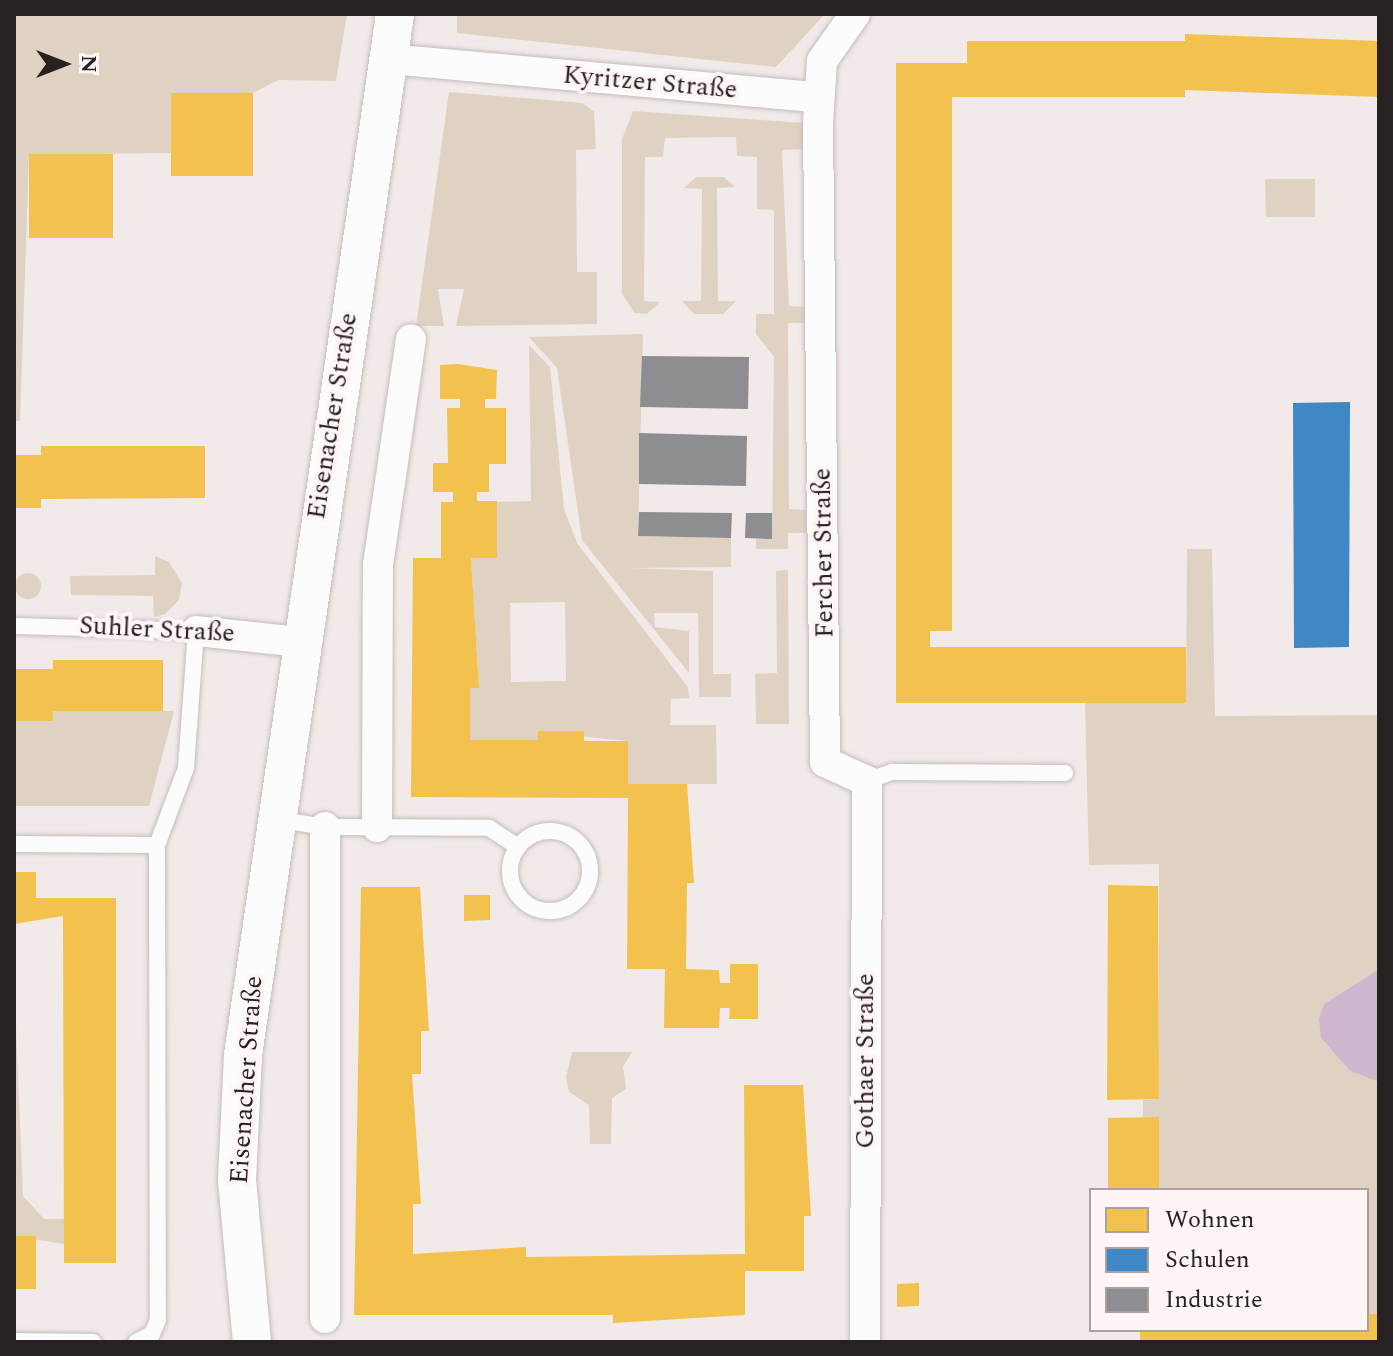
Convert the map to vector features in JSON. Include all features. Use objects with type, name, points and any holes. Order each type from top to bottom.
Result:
[{"type":"street","name":"Eisenacher Straße","points":[[252,1342],[239,1125],[274,818],[395,14]]},
{"type":"street","points":[[818,97],[822,61],[855,14]]},
{"type":"street","name":"Kyritzer Straße","points":[[388,59],[818,97]]},
{"type":"street","name":"Fercher Straße","points":[[818,97],[825,762],[867,781]]},
{"type":"street","points":[[377,827],[378,565],[411,339]]},
{"type":"street","name":"Suhler Straße","points":[[196,631],[300,642]]},
{"type":"street","name":"Gothaer Straße","points":[[865,1342],[867,781]]},
{"type":"street","points":[[325,827],[325,1318]]},
{"type":"lane","name":"Suhler Straße","points":[[14,626],[196,631]]},
{"type":"lane","points":[[136,1342],[152,1334],[158,1320],[157,845],[186,768],[196,631]]},
{"type":"lane","points":[[867,781],[892,772],[1065,773]]},
{"type":"lane","points":[[274,818],[325,827],[489,828],[518,847]]},
{"type":"lane","points":[[540,832],[566,834],[585,851],[587,889],[568,908],[529,906],[512,885],[518,847],[540,832]]},
{"type":"lane","points":[[14,844],[157,845]]},
{"type":"lane","points":[[14,1341],[93,1342]]},
{"type":"shaded area","points":[[14,14],[347,14],[336,81],[278,80],[253,93],[171,93],[171,153],[29,155],[20,421],[14,421]]},
{"type":"shaded area","points":[[457,14],[825,14],[776,67],[457,33]]},
{"type":"shaded area","points":[[449,92],[583,103],[594,112],[596,149],[576,150],[577,272],[597,272],[597,324],[456,326],[464,289],[438,289],[444,326],[416,326]]},
{"type":"shaded area","points":[[633,111],[803,123],[806,149],[782,150],[789,306],[807,307],[807,323],[788,323],[789,509],[808,510],[808,533],[788,533],[788,549],[756,549],[756,539],[772,538],[774,357],[756,334],[756,314],[774,314],[774,210],[757,209],[757,157],[737,156],[736,137],[665,138],[663,157],[645,157],[644,301],[660,302],[647,314],[635,313],[622,294],[622,139]]},
{"type":"shaded area","points":[[696,177],[724,177],[735,187],[717,188],[718,301],[736,301],[723,314],[694,314],[682,301],[701,301],[702,189],[684,188]]},
{"type":"shaded area","points":[[1265,179],[1315,179],[1315,217],[1266,217]]},
{"type":"shaded area","points":[[643,334],[638,536],[731,538],[731,567],[631,568],[713,571],[713,674],[731,674],[731,697],[699,697],[698,613],[654,613],[655,627],[689,631],[689,673],[582,540],[557,368],[529,337]]},
{"type":"shaded area","points":[[529,345],[550,367],[564,509],[577,543],[688,687],[689,698],[671,699],[670,725],[716,725],[717,784],[628,784],[628,741],[538,732],[538,740],[470,740],[470,688],[479,688],[471,558],[497,557],[497,502],[531,501]],"holes":[[[565,602],[566,681],[511,682],[510,603]]]},
{"type":"shaded area","points":[[1187,549],[1212,549],[1215,716],[1379,715],[1379,969],[1324,1004],[1321,1038],[1350,1071],[1379,1082],[1379,1314],[1369,1314],[1369,1188],[1159,1188],[1159,1117],[1143,1117],[1143,1100],[1159,1099],[1159,864],[1089,865],[1085,703],[1186,703]]},
{"type":"shaded area","points":[[155,556],[169,562],[182,583],[179,600],[165,614],[154,617],[153,596],[71,595],[70,576],[155,575]]},
{"type":"shaded area","points":[[788,570],[789,724],[756,724],[755,674],[777,673],[776,571]]},
{"type":"shaded area","points":[[28,573],[37,577],[41,586],[37,595],[28,599],[19,595],[15,586],[19,577]]},
{"type":"shaded area","points":[[53,711],[174,711],[149,806],[14,806],[14,721],[53,721]]},
{"type":"shaded area","points":[[1379,969],[1379,1082],[1350,1071],[1321,1038],[1319,1019],[1324,1004]]},
{"type":"shaded area","points":[[14,976],[23,1196],[44,1219],[64,1219],[64,1244],[14,1236]]},
{"type":"shaded area","points":[[572,1052],[632,1052],[623,1067],[626,1089],[612,1098],[611,1144],[590,1144],[589,1105],[569,1092],[566,1077]]},
{"type":"building: Wohnen","points":[[1185,34],[1379,41],[1379,97],[1185,90],[1185,97],[952,97],[952,631],[930,631],[930,647],[1186,647],[1186,703],[896,703],[896,63],[967,63],[967,41],[1185,41]]},
{"type":"building: Wohnen","points":[[171,93],[253,93],[253,176],[171,176]]},
{"type":"building: Wohnen","points":[[29,154],[113,154],[113,238],[29,238]]},
{"type":"building: Wohnen","points":[[458,364],[497,370],[496,399],[485,399],[485,408],[506,408],[506,464],[489,464],[489,492],[477,492],[477,501],[497,501],[497,558],[471,558],[479,688],[470,688],[470,740],[538,740],[538,731],[584,731],[584,741],[628,741],[628,784],[687,784],[694,883],[687,883],[686,969],[719,970],[720,983],[730,983],[730,964],[758,964],[758,1019],[729,1019],[730,1008],[720,1008],[719,1028],[664,1028],[665,969],[627,969],[628,798],[411,797],[413,558],[441,558],[441,502],[453,502],[453,492],[433,492],[433,463],[448,463],[447,408],[460,408],[460,399],[440,399],[440,365]]},
{"type":"building: Wohnen","points":[[41,446],[205,446],[205,498],[41,499],[41,508],[14,508],[14,455],[41,455]]},
{"type":"building: Wohnen","points":[[53,660],[163,660],[163,711],[53,711],[53,721],[14,721],[14,669],[53,669]]},
{"type":"building: Wohnen","points":[[14,872],[36,872],[36,898],[116,898],[116,1263],[64,1263],[63,916],[14,924]]},
{"type":"building: Wohnen","points":[[1108,885],[1158,886],[1159,1099],[1107,1100]]},
{"type":"building: Wohnen","points":[[361,887],[420,887],[429,1031],[421,1031],[421,1074],[412,1074],[421,1204],[413,1204],[413,1254],[526,1247],[526,1257],[745,1254],[744,1085],[803,1085],[811,1216],[804,1216],[804,1271],[745,1271],[745,1315],[613,1323],[613,1315],[354,1315]]},
{"type":"building: Wohnen","points":[[464,895],[490,895],[490,920],[464,921]]},
{"type":"building: Wohnen","points":[[1159,1117],[1159,1188],[1108,1188],[1108,1118]]},
{"type":"building: Wohnen","points":[[14,1236],[36,1236],[36,1289],[14,1289]]},
{"type":"building: Wohnen","points":[[919,1283],[919,1306],[897,1307],[897,1284]]},
{"type":"building: Wohnen","points":[[1369,1314],[1379,1314],[1379,1342],[1140,1342],[1140,1332],[1369,1332]]},
{"type":"building: Schulen","points":[[1350,402],[1349,647],[1294,648],[1293,403]]},
{"type":"building: Industrie","points":[[642,356],[749,357],[748,409],[640,407]]},
{"type":"building: Industrie","points":[[639,433],[747,436],[746,486],[639,484]]},
{"type":"building: Industrie","points":[[639,512],[732,513],[731,538],[638,536]]},
{"type":"building: Industrie","points":[[746,513],[772,513],[772,539],[745,538]]}]
